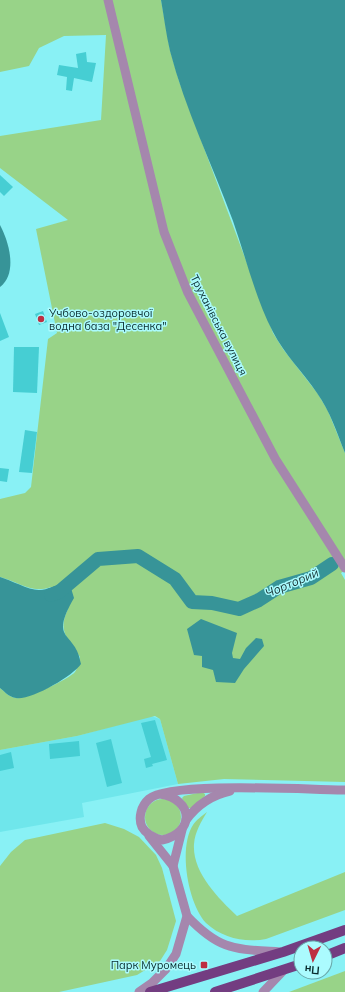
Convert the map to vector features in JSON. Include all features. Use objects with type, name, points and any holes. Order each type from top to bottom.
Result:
[{"type":"main road","points":[[150,992],[283,952],[345,930]]},
{"type":"main road","points":[[333,953],[345,948]]},
{"type":"main road","points":[[215,992],[293,967]]},
{"type":"street","name":"Труханівська вулиця","points":[[108,0],[164,232],[188,293],[276,460],[345,568]]},
{"type":"street","points":[[147,833],[162,840],[172,838],[193,810],[208,799],[224,792],[246,788]]},
{"type":"street","points":[[283,952],[243,950],[226,946],[212,939],[187,916],[173,866],[142,826],[140,817],[142,807],[149,799],[160,794],[193,790],[246,788],[345,790]]},
{"type":"street","points":[[160,794],[172,796],[180,802],[184,809],[184,824],[173,866]]},
{"type":"street","points":[[139,992],[152,983],[166,969],[176,954],[187,916]]},
{"type":"street","points":[[263,992],[284,971]]},
{"type":"shaded area","points":[[161,0],[345,0],[345,453],[326,407],[312,385],[277,340],[261,305],[233,221],[176,73],[169,45]]},
{"type":"shaded area","points":[[0,225],[9,248],[10,266],[6,281],[0,287]]},
{"type":"shaded area","points":[[0,577],[36,590],[62,584],[71,588],[74,598],[63,623],[63,630],[78,653],[81,664],[69,675],[51,687],[31,696],[22,698],[11,697],[0,688]]},
{"type":"shaded area","points":[[201,619],[237,633],[232,653],[233,658],[240,659],[246,648],[256,638],[262,639],[264,646],[244,669],[235,683],[216,682],[213,670],[202,667],[202,656],[194,655],[187,629]]},
{"type":"shaded area","points":[[151,716],[160,719],[178,784],[82,803],[84,817],[0,832],[0,750],[77,736]]},
{"type":"green space","points":[[0,0],[161,0],[170,50],[179,81],[273,333],[283,349],[318,394],[328,411],[345,453],[345,570],[341,573],[345,580],[345,782],[224,779],[178,784],[160,719],[155,716],[77,736],[0,750],[0,688],[16,698],[28,696],[65,679],[75,672],[78,667],[80,657],[65,634],[64,624],[68,609],[51,587],[44,589],[31,588],[0,577],[0,499],[25,493],[31,487],[48,339],[57,333],[36,229],[68,220],[0,168],[0,136],[101,120],[106,35],[64,36],[39,48],[29,66],[0,72]]},
{"type":"green space","points":[[202,792],[205,796],[191,808],[188,808],[182,798],[184,796]]},
{"type":"green space","points":[[167,799],[176,804],[180,810],[180,824],[176,830],[167,835],[159,835],[150,830],[146,824],[145,813],[150,804],[156,800]]},
{"type":"green space","points":[[207,812],[199,827],[194,844],[194,854],[197,865],[215,893],[237,916],[345,872],[345,910],[266,939],[242,940],[226,936],[212,928],[206,923],[194,903],[187,876],[186,861],[186,847],[193,825]]},
{"type":"green space","points":[[105,823],[124,829],[139,837],[156,855],[162,868],[176,921],[167,950],[160,961],[137,975],[59,992],[0,992],[0,866],[11,852],[25,840]]},
{"type":"green space","points":[[345,971],[345,992],[289,992],[321,980],[333,980],[333,976]]},
{"type":"building","points":[[86,52],[87,62],[96,63],[92,82],[74,78],[72,91],[66,90],[67,77],[57,75],[59,65],[78,68],[76,54]]},
{"type":"building","points":[[0,175],[13,187],[4,196],[0,192]]},
{"type":"building","points":[[43,311],[47,322],[39,325],[35,314]]},
{"type":"building","points":[[0,313],[9,337],[0,341]]},
{"type":"building","points":[[14,347],[39,347],[37,393],[13,392]]},
{"type":"building","points":[[25,430],[37,432],[32,473],[19,472]]},
{"type":"building","points":[[0,468],[9,469],[7,482],[0,481]]},
{"type":"building","points":[[155,720],[167,760],[152,764],[153,766],[146,768],[144,759],[151,757],[141,723]]},
{"type":"building","points":[[111,739],[122,783],[107,787],[96,743]]},
{"type":"building","points":[[79,741],[80,756],[50,759],[49,744]]},
{"type":"building","points":[[11,752],[14,768],[0,771],[0,755]]},
{"type":"waterway","name":"Чорторий","points":[[51,595],[59,592],[98,559],[138,556],[175,579],[192,602],[212,603],[239,609],[259,600],[279,587],[311,578],[332,564]]},
{"type":"place","name":"Учбово-оздоровчої водна база \"Десенка\"","points":[[41,319]]},
{"type":"place","name":"Парк Муромець","points":[[204,965]]}]
